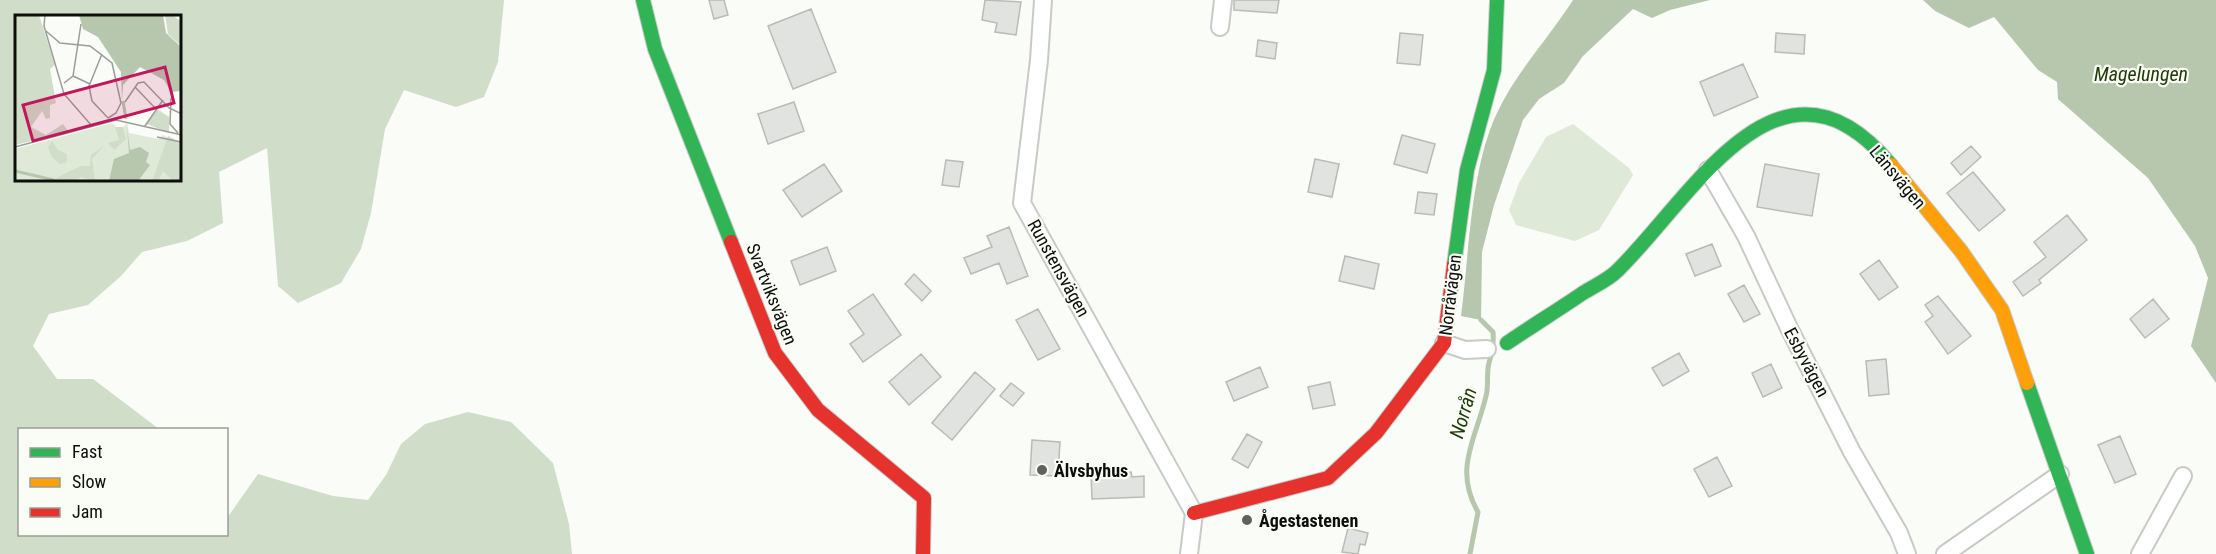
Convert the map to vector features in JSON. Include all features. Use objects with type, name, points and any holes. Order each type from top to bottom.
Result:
[{"type":"street","name":"Svartviksvägen","points":[[643,0],[655,49],[775,353],[818,410],[924,498],[923,554]]},
{"type":"street","name":"Runstensvägen","points":[[1042,0],[1040,60],[1022,202],[1194,513]]},
{"type":"street","points":[[1220,27],[1223,0]]},
{"type":"street","name":"Norråvägen","points":[[1194,513],[1328,478],[1376,433],[1444,343],[1467,170],[1494,70],[1497,0]]},
{"type":"street","name":"Länsvägen","points":[[1507,343],[1616,272],[1708,170],[1741,139],[1766,122],[1796,113],[1820,116],[1867,140],[1879,151],[1961,250],[1993,296],[2001,310],[2087,554]]},
{"type":"street","name":"Esbyvägen","points":[[1708,170],[1746,236],[1789,328],[1852,452],[1899,533],[1907,554]]},
{"type":"street","points":[[1444,343],[1465,350],[1487,349]]},
{"type":"street","points":[[1945,554],[2060,474]]},
{"type":"street","points":[[2140,554],[2182,476]]},
{"type":"street","points":[[1189,554],[1194,513]]},
{"type":"shaded area","points":[[0,0],[504,0],[498,62],[484,97],[456,107],[404,90],[385,129],[371,213],[361,249],[341,283],[298,303],[278,286],[267,148],[219,172],[223,223],[187,241],[142,252],[121,276],[88,305],[49,314],[33,346],[57,379],[93,379],[158,428],[18,428],[18,536],[228,536],[228,517],[258,474],[333,496],[368,500],[386,475],[401,444],[425,424],[468,412],[511,422],[553,463],[569,524],[572,554],[0,554]]},
{"type":"shaded area","points":[[1573,124],[1629,168],[1633,175],[1599,230],[1575,241],[1516,225],[1509,210],[1519,183],[1546,137]]},
{"type":"water","points":[[1573,0],[1710,0],[1670,10],[1652,18],[1633,9],[1583,56],[1564,83],[1539,99],[1523,120],[1494,205],[1482,252],[1481,320],[1461,316],[1471,217],[1485,144],[1493,122],[1510,89]]},
{"type":"water","name":"Magelungen","points":[[1923,0],[2216,0],[2216,383],[2191,346],[2208,278],[2195,246],[2148,178],[2058,99],[2057,82],[2038,70],[1994,17],[1969,28],[1935,11]]},
{"type":"building","points":[[709,0],[724,0],[728,15],[714,19]]},
{"type":"building","points":[[985,0],[1021,2],[1016,35],[995,32],[997,23],[982,20]]},
{"type":"building","points":[[1234,0],[1279,0],[1277,13],[1234,10]]},
{"type":"building","points":[[811,9],[836,72],[793,89],[768,26]]},
{"type":"building","points":[[1400,33],[1423,35],[1420,65],[1397,63]]},
{"type":"building","points":[[1776,33],[1805,35],[1804,54],[1775,52]]},
{"type":"building","points":[[1258,40],[1277,43],[1275,59],[1256,56]]},
{"type":"building","points":[[1743,64],[1758,97],[1714,116],[1700,82]]},
{"type":"building","points":[[794,102],[804,131],[768,144],[758,114]]},
{"type":"building","points":[[1402,135],[1435,144],[1427,173],[1394,164]]},
{"type":"building","points":[[1971,146],[1981,157],[1961,175],[1951,163]]},
{"type":"building","points":[[1315,159],[1339,164],[1332,197],[1308,192]]},
{"type":"building","points":[[946,160],[963,162],[959,187],[942,185]]},
{"type":"building","points":[[824,164],[842,191],[802,217],[783,190]]},
{"type":"building","points":[[1765,164],[1819,174],[1812,216],[1757,207]]},
{"type":"building","points":[[1973,172],[2005,210],[1979,231],[1947,193]]},
{"type":"building","points":[[1418,192],[1437,194],[1434,215],[1415,213]]},
{"type":"building","points":[[2067,215],[2087,240],[2039,280],[2041,283],[2023,296],[2013,282],[2046,257],[2034,242]]},
{"type":"building","points":[[1009,227],[1028,276],[1007,284],[999,263],[971,274],[964,258],[992,247],[987,236]]},
{"type":"building","points":[[1712,244],[1721,266],[1695,276],[1686,254]]},
{"type":"building","points":[[827,247],[836,271],[800,285],[791,261]]},
{"type":"building","points":[[1345,256],[1379,264],[1374,289],[1339,281]]},
{"type":"building","points":[[1879,260],[1898,287],[1879,300],[1860,274]]},
{"type":"building","points":[[914,274],[931,291],[922,301],[905,284]]},
{"type":"building","points":[[1744,285],[1760,314],[1744,322],[1728,294]]},
{"type":"building","points":[[873,294],[901,335],[863,362],[850,344],[864,334],[848,311]]},
{"type":"building","points":[[1938,296],[1971,336],[1948,354],[1925,322],[1933,316],[1925,305]]},
{"type":"building","points":[[2153,299],[2169,319],[2145,338],[2130,319]]},
{"type":"building","points":[[1038,309],[1060,349],[1038,360],[1016,320]]},
{"type":"building","points":[[1679,353],[1689,371],[1663,386],[1652,368]]},
{"type":"building","points":[[921,354],[941,377],[909,405],[889,382]]},
{"type":"building","points":[[1886,359],[1889,394],[1869,396],[1866,361]]},
{"type":"building","points":[[1771,364],[1782,388],[1763,397],[1752,373]]},
{"type":"building","points":[[1260,367],[1268,387],[1234,401],[1226,382]]},
{"type":"building","points":[[975,372],[995,389],[952,440],[932,423]]},
{"type":"building","points":[[1330,382],[1335,405],[1313,409],[1308,387]]},
{"type":"building","points":[[1011,383],[1024,393],[1013,406],[1000,396]]},
{"type":"building","points":[[1247,434],[1262,442],[1248,468],[1232,459]]},
{"type":"building","points":[[2120,436],[2136,474],[2115,483],[2098,445]]},
{"type":"building","points":[[1032,440],[1060,442],[1058,476],[1030,475]]},
{"type":"building","points":[[1717,457],[1732,486],[1709,497],[1694,469]]},
{"type":"building","points":[[1131,472],[1132,477],[1144,476],[1144,497],[1092,499],[1091,474]]},
{"type":"building","points":[[1348,528],[1368,533],[1365,545],[1360,544],[1358,554],[1342,552]]},
{"type":"waterway","name":"Norrån","points":[[1470,554],[1478,512],[1467,482],[1467,468],[1472,440],[1487,392],[1488,367],[1493,340],[1493,332],[1481,320]]},
{"type":"traffic: fast","points":[[643,0],[655,49],[731,242]]},
{"type":"traffic: fast","points":[[1454,265],[1467,170],[1494,70],[1497,0]]},
{"type":"traffic: fast","points":[[1507,343],[1613,274],[1708,170],[1741,140],[1776,120],[1812,115],[1850,128],[1891,165]]},
{"type":"traffic: fast","points":[[2027,383],[2087,554]]},
{"type":"traffic: slow","points":[[1891,165],[1961,251],[2002,310],[2027,383]]},
{"type":"traffic: jam","points":[[731,242],[775,353],[818,410],[924,498],[923,554]]},
{"type":"traffic: jam","points":[[1194,513],[1328,478],[1376,433],[1444,343],[1454,265]]},
{"type":"place","name":"Älvsbyhus","points":[[1042,470]]},
{"type":"place","name":"Ågestastenen","points":[[1247,520]]}]
